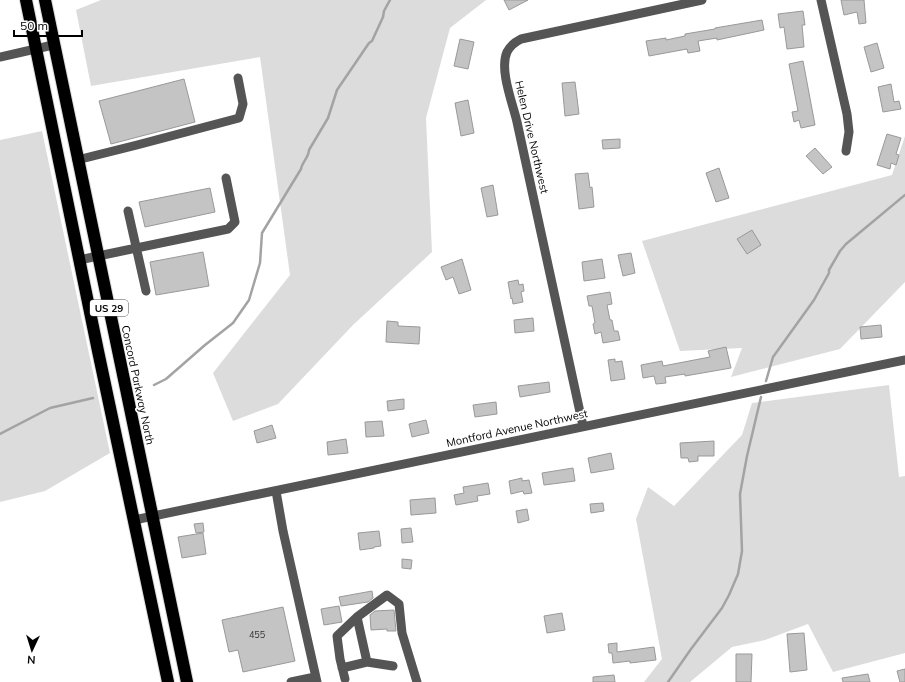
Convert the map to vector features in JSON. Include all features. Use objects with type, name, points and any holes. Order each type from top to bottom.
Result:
[{"type":"highway","name":"US 29","points":[[26,0],[168,682]]},
{"type":"highway","name":"Concord Parkway North","points":[[45,0],[53,45],[187,682]]},
{"type":"street","name":"Helen Drive Northwest","points":[[583,426],[522,143],[508,85],[505,63],[507,52],[515,42],[521,39],[702,0]]},
{"type":"street","points":[[821,0],[847,114],[849,132],[846,152]]},
{"type":"street","points":[[0,56],[53,45]]},
{"type":"street","points":[[78,160],[239,118],[243,104],[238,78]]},
{"type":"street","points":[[79,260],[228,229],[234,222],[226,178]]},
{"type":"street","points":[[128,212],[146,291]]},
{"type":"street","name":"Montford Avenue Northwest","points":[[134,520],[905,360]]},
{"type":"street","points":[[276,491],[314,680],[291,682]]},
{"type":"street","points":[[345,679],[338,636],[357,616],[387,595],[399,604],[402,633],[417,682]]},
{"type":"street","points":[[357,616],[366,662]]},
{"type":"street","points":[[342,668],[366,662],[393,666]]},
{"type":"shaded area","points":[[101,0],[486,0],[450,28],[426,118],[432,252],[353,325],[278,404],[233,421],[213,373],[290,275],[260,57],[91,86],[76,10]]},
{"type":"shaded area","points":[[42,131],[110,453],[45,491],[0,502],[0,140]]},
{"type":"shaded area","points":[[905,136],[905,282],[840,349],[731,377],[742,348],[680,351],[642,241],[892,175]]},
{"type":"shaded area","points":[[889,385],[899,477],[905,476],[905,653],[833,672],[808,624],[765,640],[732,647],[690,682],[644,682],[662,659],[636,519],[648,487],[674,506],[742,435],[752,403]]},
{"type":"building","points":[[504,0],[528,0],[509,10]]},
{"type":"building","points":[[841,0],[864,0],[866,23],[859,24],[857,12],[844,15]]},
{"type":"building","points":[[803,11],[805,25],[802,25],[804,47],[787,49],[784,27],[780,28],[778,14]]},
{"type":"building","points":[[762,20],[764,30],[717,40],[717,38],[698,41],[700,51],[688,53],[687,49],[649,56],[646,41],[666,38],[666,40],[685,36],[685,34]]},
{"type":"building","points":[[460,39],[474,42],[468,69],[454,66]]},
{"type":"building","points":[[877,43],[884,68],[871,72],[864,47]]},
{"type":"building","points":[[803,61],[815,125],[801,128],[799,120],[794,122],[792,112],[798,111],[789,64]]},
{"type":"building","points":[[184,79],[195,122],[111,144],[99,101]]},
{"type":"building","points":[[575,82],[579,114],[565,116],[562,83]]},
{"type":"building","points":[[891,84],[894,102],[899,101],[901,109],[883,112],[878,87]]},
{"type":"building","points":[[468,100],[474,133],[461,136],[455,103]]},
{"type":"building","points":[[887,134],[901,138],[896,154],[899,155],[896,165],[891,163],[890,169],[877,165]]},
{"type":"building","points":[[620,139],[620,148],[603,149],[602,140]]},
{"type":"building","points":[[815,148],[832,167],[823,174],[806,156]]},
{"type":"building","points":[[719,168],[729,198],[716,202],[706,173]]},
{"type":"building","points":[[588,173],[590,188],[592,187],[594,207],[579,209],[575,174]]},
{"type":"building","points":[[493,185],[498,215],[487,217],[481,188]]},
{"type":"building","points":[[210,188],[215,212],[145,227],[139,202]]},
{"type":"building","points":[[752,230],[761,245],[747,254],[737,239]]},
{"type":"building","points":[[203,252],[209,286],[156,295],[150,262]]},
{"type":"building","points":[[631,253],[635,273],[623,276],[618,255]]},
{"type":"building","points":[[462,259],[471,290],[459,294],[453,277],[446,280],[441,267]]},
{"type":"building","points":[[602,259],[605,278],[584,281],[582,262]]},
{"type":"building","points":[[518,280],[519,285],[523,284],[524,291],[521,292],[523,302],[513,304],[508,282]]},
{"type":"building","points":[[610,292],[612,304],[607,305],[610,320],[612,320],[614,331],[618,331],[620,340],[603,343],[601,332],[595,334],[592,306],[589,306],[587,296]]},
{"type":"building","points":[[533,318],[534,331],[515,333],[514,320]]},
{"type":"building","points":[[387,321],[398,322],[398,326],[420,327],[419,344],[386,342]]},
{"type":"building","points":[[881,325],[882,337],[861,339],[860,327]]},
{"type":"building","points":[[726,347],[731,368],[685,376],[685,374],[665,377],[666,383],[656,384],[654,376],[643,378],[641,365],[662,361],[663,366],[710,357],[708,351]]},
{"type":"building","points":[[615,359],[615,362],[622,361],[625,379],[611,381],[608,360]]},
{"type":"building","points":[[549,382],[550,392],[520,397],[518,386]]},
{"type":"building","points":[[404,399],[404,409],[388,411],[387,401]]},
{"type":"building","points":[[496,402],[497,414],[475,417],[473,405]]},
{"type":"building","points":[[426,420],[429,433],[412,437],[409,424]]},
{"type":"building","points":[[382,421],[384,436],[366,437],[365,422]]},
{"type":"building","points":[[272,425],[276,438],[257,443],[254,431]]},
{"type":"building","points":[[346,439],[348,453],[328,455],[327,442]]},
{"type":"building","points":[[714,441],[714,456],[698,456],[698,461],[689,462],[688,458],[681,458],[680,443]]},
{"type":"building","points":[[611,453],[614,469],[591,473],[588,458]]},
{"type":"building","points":[[573,468],[575,481],[544,485],[542,473]]},
{"type":"building","points":[[522,478],[522,481],[529,480],[532,493],[524,494],[523,491],[511,494],[509,481]]},
{"type":"building","points":[[488,483],[490,494],[477,496],[478,501],[456,505],[454,495],[464,493],[463,487]]},
{"type":"building","points":[[435,498],[436,513],[411,515],[410,500]]},
{"type":"building","points":[[603,503],[604,511],[591,513],[590,504]]},
{"type":"building","points":[[527,509],[529,520],[518,523],[516,511]]},
{"type":"building","points":[[203,523],[204,532],[196,533],[194,524]]},
{"type":"building","points":[[411,528],[413,542],[402,543],[401,529]]},
{"type":"building","points":[[379,531],[381,546],[360,550],[358,533]]},
{"type":"building","points":[[203,533],[206,554],[182,558],[178,537]]},
{"type":"building","points":[[402,559],[412,560],[411,569],[402,568]]},
{"type":"building","points":[[372,591],[373,598],[368,602],[341,606],[339,597]]},
{"type":"building","points":[[339,606],[342,622],[324,625],[321,609]]},
{"type":"building","points":[[283,607],[295,661],[243,672],[238,650],[229,652],[222,620]]},
{"type":"building","points":[[394,610],[396,631],[387,631],[387,629],[371,630],[370,615],[375,611]]},
{"type":"building","points":[[562,613],[565,630],[547,633],[544,616]]},
{"type":"building","points":[[804,633],[807,670],[790,672],[787,634]]},
{"type":"building","points":[[617,643],[617,652],[654,647],[656,660],[613,663],[612,653],[609,653],[608,644]]},
{"type":"building","points":[[736,654],[752,654],[751,682],[736,682]]},
{"type":"building","points":[[905,669],[905,682],[900,682],[897,671]]},
{"type":"building","points":[[868,674],[870,682],[843,682],[842,678]]},
{"type":"building","points":[[614,675],[615,682],[593,682],[593,677]]},
{"type":"waterway","points":[[154,385],[166,379],[233,323],[249,300],[260,263],[262,233],[301,169],[309,150],[328,118],[337,90],[369,43],[372,41],[390,0]]},
{"type":"waterway","points":[[766,381],[773,357],[814,300],[840,251],[846,244],[905,195]]},
{"type":"waterway","points":[[668,682],[722,608],[738,574],[742,551],[740,494],[761,397]]},
{"type":"waterway","points":[[0,434],[50,408],[93,398]]}]
